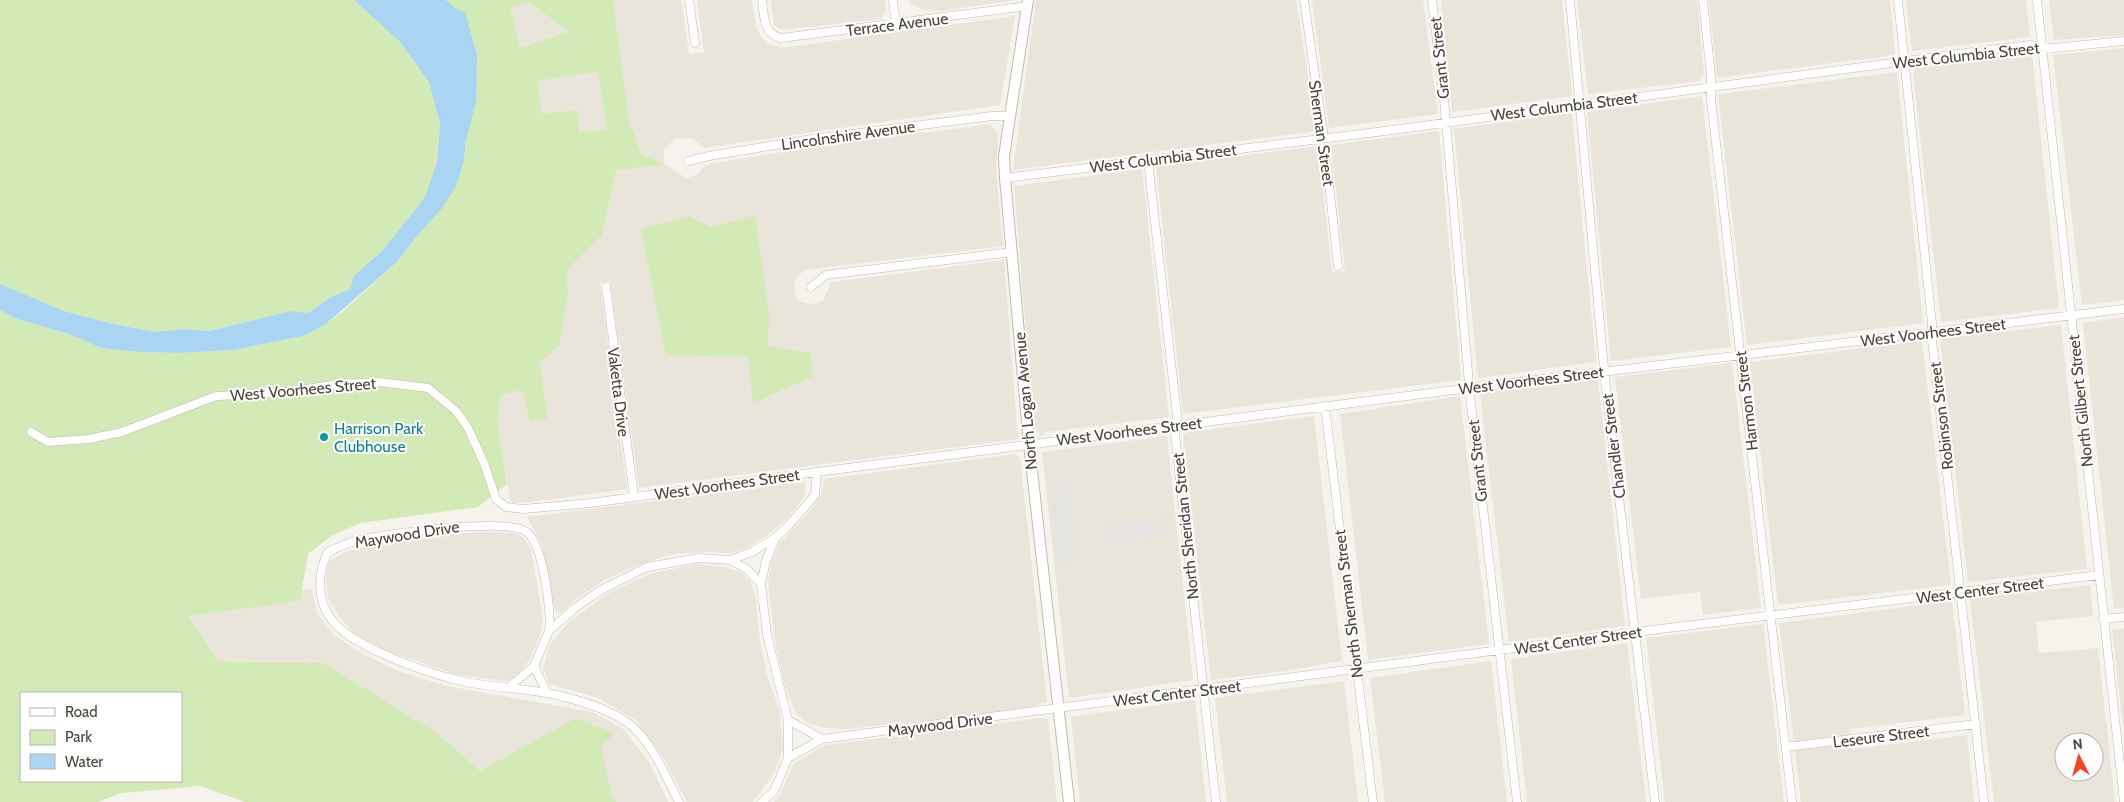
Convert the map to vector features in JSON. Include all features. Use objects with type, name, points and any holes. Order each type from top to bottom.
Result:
[{"type":"street","points":[[689,0],[694,42]]},
{"type":"street","name":"Terrace Avenue","points":[[762,0],[765,22],[769,32],[775,37],[780,38],[896,24],[1028,3]]},
{"type":"street","points":[[893,0],[896,24]]},
{"type":"street","name":"Sherman Street","points":[[1304,0],[1324,138],[1338,266]]},
{"type":"street","name":"Grant Street","points":[[1432,0],[1469,388],[1517,802]]},
{"type":"street","name":"Chandler Street","points":[[1570,0],[1604,372],[1655,802]]},
{"type":"street","name":"Harmon Street","points":[[1704,0],[1710,87],[1792,802]]},
{"type":"street","name":"Robinson Street","points":[[1898,0],[1932,332],[1984,802]]},
{"type":"street","name":"North Gilbert Street","points":[[2037,0],[2124,802]]},
{"type":"street","name":"North Logan Avenue","points":[[1028,3],[1004,156],[1005,178],[1029,444],[1069,802]]},
{"type":"street","name":"West Columbia Street","points":[[1005,178],[1148,161],[2030,45],[2053,48],[2124,41]]},
{"type":"street","name":"Lincolnshire Avenue","points":[[688,161],[805,140],[992,116],[1010,116]]},
{"type":"street","name":"North Sheridan Street","points":[[1148,161],[1177,415],[1175,434],[1216,802]]},
{"type":"street","points":[[811,287],[826,275],[1012,252]]},
{"type":"street","name":"Vaketta Drive","points":[[606,287],[634,496]]},
{"type":"street","name":"West Voorhees Street","points":[[31,432],[48,442],[89,439],[122,432],[216,396],[280,393],[339,384],[379,382],[428,388],[456,412],[468,428],[484,463],[496,499],[506,507],[524,509],[591,503],[1325,406],[2124,308]]},
{"type":"street","name":"North Sherman Street","points":[[1325,406],[1372,802]]},
{"type":"street","name":"Maywood Drive","points":[[508,688],[534,666],[549,632],[574,608],[600,590],[647,567],[699,558],[730,560],[752,552],[775,538],[790,525],[815,495],[817,472]]},
{"type":"street","name":"Maywood Drive","points":[[549,632],[547,592],[538,550],[526,532],[503,526],[471,525],[359,540],[328,552],[322,563],[320,574],[321,590],[326,611],[333,622],[352,637],[391,658],[457,680],[547,693],[591,704],[628,724],[650,748],[679,802]]},
{"type":"street","name":"Maywood Drive","points":[[762,802],[774,791],[788,758],[788,720],[767,635],[761,584],[766,561],[775,538]]},
{"type":"street","name":"Maywood Drive","points":[[730,560],[747,569],[761,584]]},
{"type":"street","name":"West Center Street","points":[[1058,708],[1636,632],[2099,575]]},
{"type":"street","points":[[2104,619],[2124,616]]},
{"type":"street","points":[[534,666],[547,693]]},
{"type":"street","name":"Maywood Drive","points":[[788,758],[822,739],[1058,708]]},
{"type":"street","points":[[788,720],[822,739]]},
{"type":"street","name":"Leseure Street","points":[[1786,747],[1976,724]]},
{"type":"shaded area","points":[[613,0],[681,0],[689,54],[704,52],[697,0],[752,0],[756,26],[761,37],[768,44],[781,48],[1015,16],[1000,105],[704,148],[693,139],[676,138],[664,149],[664,164],[686,178],[697,175],[702,168],[713,163],[815,147],[991,124],[998,134],[996,172],[1003,246],[806,270],[797,276],[794,285],[796,297],[802,302],[813,304],[823,301],[831,282],[1004,260],[1018,439],[639,488],[610,281],[600,283],[627,489],[530,502],[514,503],[510,500],[497,421],[501,394],[522,390],[547,419],[540,362],[568,293],[567,270],[602,235],[616,171],[663,164],[641,154],[629,121]]},
{"type":"shaded area","points":[[771,0],[885,0],[886,12],[881,19],[782,30],[774,25]]},
{"type":"shaded area","points":[[908,0],[1015,0],[940,11],[924,10],[911,4]]},
{"type":"shaded area","points":[[1036,0],[1296,0],[1317,131],[1013,170]]},
{"type":"shaded area","points":[[1312,0],[1423,0],[1438,114],[1329,128]]},
{"type":"shaded area","points":[[1441,0],[1562,0],[1572,96],[1452,112]]},
{"type":"shaded area","points":[[1577,0],[1697,0],[1704,72],[1701,81],[1588,94]]},
{"type":"shaded area","points":[[1709,0],[1890,0],[1895,55],[1717,78]]},
{"type":"shaded area","points":[[1906,0],[2026,0],[2030,37],[1912,51]]},
{"type":"shaded area","points":[[2049,0],[2124,0],[2124,35],[2054,40]]},
{"type":"shaded area","points":[[528,2],[569,32],[520,49],[509,8]]},
{"type":"shaded area","points":[[2124,48],[2124,300],[2082,305],[2053,55]]},
{"type":"shaded area","points":[[2032,55],[2059,308],[1941,322],[1913,73],[1916,68]]},
{"type":"shaded area","points":[[598,72],[607,130],[579,132],[577,110],[542,113],[537,81]]},
{"type":"shaded area","points":[[1897,72],[1923,323],[1747,345],[1718,94]]},
{"type":"shaded area","points":[[1702,96],[1731,347],[1611,361],[1587,112]]},
{"type":"shaded area","points":[[1570,113],[1572,116],[1596,362],[1478,378],[1454,129]]},
{"type":"shaded area","points":[[1439,131],[1461,380],[1183,414],[1156,166],[1318,146],[1332,272],[1345,271],[1331,145]]},
{"type":"shaded area","points":[[1142,169],[1169,417],[1047,432],[1041,436],[1034,429],[1014,186]]},
{"type":"shaded area","points":[[2124,317],[2124,608],[2114,609],[2083,323]]},
{"type":"shaded area","points":[[2061,325],[2087,569],[1968,582],[1940,339]]},
{"type":"shaded area","points":[[1922,341],[1951,585],[1778,605],[1750,362]]},
{"type":"shaded area","points":[[1732,363],[1761,608],[1703,615],[1700,592],[1641,599],[1615,377]]},
{"type":"shaded area","points":[[1598,380],[1625,626],[1509,642],[1480,393]]},
{"type":"shaded area","points":[[1460,396],[1489,644],[1368,660],[1340,414]]},
{"type":"shaded area","points":[[1314,416],[1342,661],[1278,672],[1211,680],[1183,433]]},
{"type":"shaded area","points":[[1167,436],[1193,680],[1069,698],[1042,452]]},
{"type":"shaded area","points":[[1016,454],[1020,458],[1047,702],[1030,707],[847,729],[824,728],[807,723],[796,713],[786,689],[776,648],[768,582],[772,560],[780,543],[812,509],[821,495],[824,479]]},
{"type":"shaded area","points":[[1068,481],[1077,560],[1058,562],[1050,484]]},
{"type":"shaded area","points":[[806,482],[804,497],[787,519],[765,537],[747,548],[732,553],[702,552],[674,554],[646,562],[606,579],[575,600],[560,613],[555,611],[542,545],[527,517]]},
{"type":"shaded area","points":[[1165,518],[1167,535],[1110,541],[1108,525]]},
{"type":"shaded area","points":[[485,532],[516,533],[524,538],[531,550],[543,618],[540,635],[530,659],[515,677],[506,681],[458,675],[387,651],[355,634],[338,615],[328,598],[326,578],[329,561],[345,552],[377,544]]},
{"type":"shaded area","points":[[697,564],[724,567],[741,572],[751,582],[756,600],[760,642],[767,675],[780,712],[783,749],[773,775],[753,802],[687,802],[664,759],[636,720],[598,698],[549,684],[543,668],[550,644],[569,622],[605,595],[649,574]]},
{"type":"shaded area","points":[[2090,585],[2093,616],[2036,622],[2039,653],[2098,648],[2115,802],[1994,802],[1970,599]]},
{"type":"shaded area","points":[[311,588],[318,615],[335,636],[365,655],[398,671],[446,686],[593,712],[623,729],[649,762],[668,802],[609,802],[480,771],[301,662],[218,661],[187,616]]},
{"type":"shaded area","points":[[1952,601],[1965,715],[1850,729],[1850,734],[1794,742],[1779,623]]},
{"type":"shaded area","points":[[1763,624],[1784,802],[1665,802],[1646,638]]},
{"type":"shaded area","points":[[2124,628],[2124,736],[2112,630]]},
{"type":"shaded area","points":[[1627,643],[1646,802],[1527,802],[1511,659]]},
{"type":"shaded area","points":[[1491,661],[1507,802],[1385,802],[1370,678]]},
{"type":"shaded area","points":[[1344,681],[1358,802],[1227,802],[1215,698]]},
{"type":"shaded area","points":[[1195,700],[1206,802],[1080,802],[1071,717]]},
{"type":"shaded area","points":[[1041,718],[1048,719],[1057,802],[774,802],[779,796],[794,763],[825,745]]},
{"type":"shaded area","points":[[1967,735],[1974,802],[1801,802],[1795,750],[1851,744],[1852,749]]},
{"type":"green space","points":[[0,0],[354,0],[400,42],[429,82],[440,124],[437,162],[425,197],[384,249],[354,276],[350,289],[331,297],[308,313],[290,311],[209,331],[183,329],[155,332],[113,324],[64,311],[2,285],[0,284]]},
{"type":"green space","points":[[446,0],[613,0],[629,121],[641,154],[664,164],[616,171],[602,235],[567,270],[568,293],[559,346],[540,362],[547,419],[530,421],[522,390],[501,395],[497,421],[507,484],[478,507],[360,523],[331,536],[308,554],[300,601],[188,616],[218,661],[324,663],[438,734],[480,771],[576,718],[614,733],[601,748],[612,796],[617,802],[245,802],[200,786],[122,793],[97,802],[0,802],[0,310],[17,319],[69,334],[101,348],[139,352],[181,353],[233,350],[303,336],[326,324],[342,312],[397,262],[416,237],[464,160],[466,140],[455,8]],"holes":[[[528,2],[568,31],[520,48],[510,8]],[[598,72],[607,130],[579,132],[577,110],[542,113],[537,81]]]},
{"type":"green space","points":[[755,215],[769,313],[768,346],[810,353],[813,376],[753,403],[748,357],[666,355],[641,229],[688,216],[711,227]]},
{"type":"water","points":[[354,0],[446,0],[455,8],[465,12],[477,55],[476,102],[457,184],[443,207],[397,262],[326,324],[303,336],[233,350],[181,353],[139,352],[101,348],[69,334],[17,319],[0,310],[0,284],[64,311],[113,324],[155,332],[183,329],[209,331],[290,311],[308,313],[331,297],[350,289],[354,276],[384,249],[425,197],[437,162],[440,124],[429,82],[400,42]]},
{"type":"place","name":"Harrison Park Clubhouse","points":[[324,437]]}]
